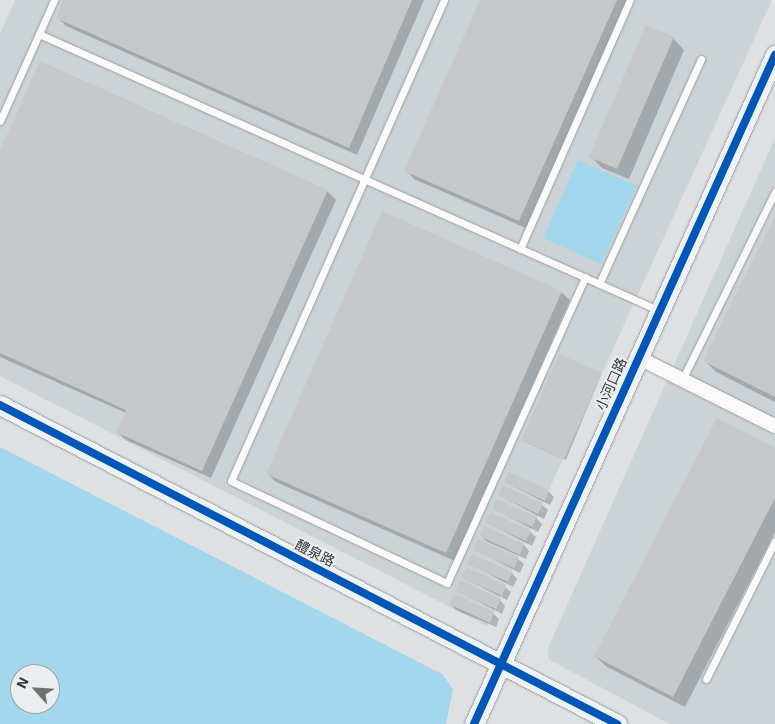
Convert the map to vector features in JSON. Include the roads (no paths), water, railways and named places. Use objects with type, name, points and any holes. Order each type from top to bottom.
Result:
[{"type":"street","name":"小河口路","points":[[474,724],[658,310],[775,55]]},
{"type":"street","points":[[637,357],[775,426]]},
{"type":"street","name":"醴泉路","points":[[0,405],[617,724]]},
{"type":"lane","points":[[0,122],[54,0]]},
{"type":"lane","points":[[444,0],[231,481],[446,583],[585,278]]},
{"type":"lane","points":[[520,248],[630,0]]},
{"type":"lane","points":[[39,34],[658,310]]},
{"type":"lane","points":[[599,284],[701,59]]},
{"type":"lane","points":[[682,380],[775,192]]},
{"type":"lane","points":[[706,679],[775,541]]}]
